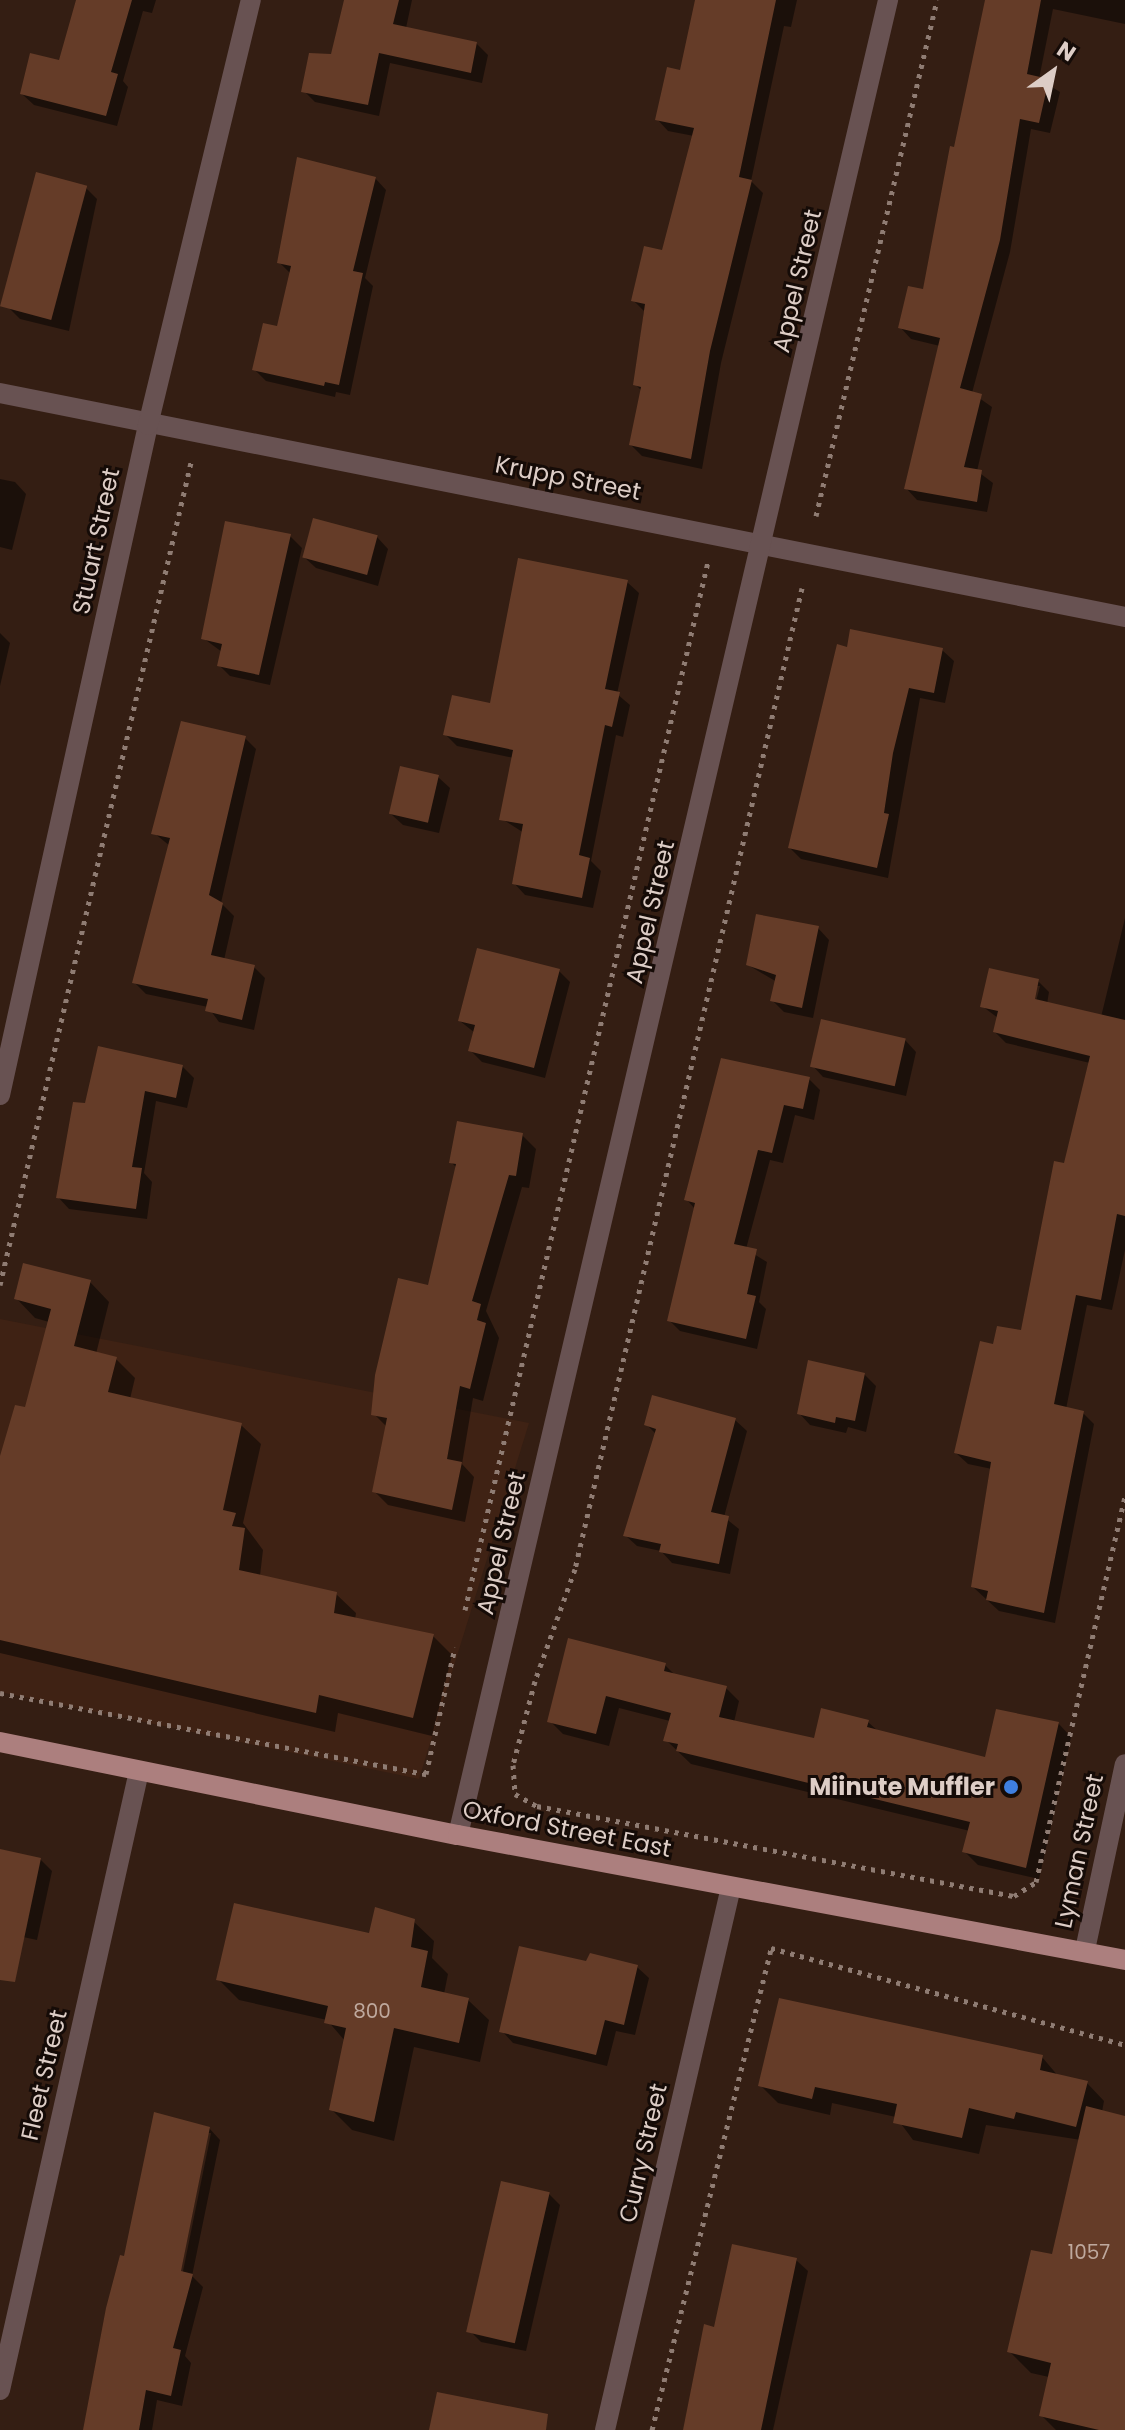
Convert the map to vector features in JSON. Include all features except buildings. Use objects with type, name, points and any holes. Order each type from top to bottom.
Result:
[{"type":"main road","name":"Oxford Street East","points":[[0,1742],[458,1835],[1085,1950],[1125,1960]]},
{"type":"street","name":"Stuart Street","points":[[0,1095],[148,425],[251,0]]},
{"type":"street","name":"Appel Street","points":[[458,1835],[764,542],[888,0]]},
{"type":"street","name":"Krupp Street","points":[[0,393],[148,425],[715,532],[1125,617]]},
{"type":"street","name":"Lyman Street","points":[[1085,1950],[1125,1764]]},
{"type":"street","name":"Fleet Street","points":[[0,2390],[139,1771]]},
{"type":"street","name":"Curry Street","points":[[605,2430],[731,1887]]},
{"type":"path","points":[[816,516],[937,0]]},
{"type":"path","points":[[0,1285],[198,434]]},
{"type":"path","points":[[465,1610],[715,532]]},
{"type":"path","points":[[802,588],[575,1569],[535,1681],[513,1765],[515,1794],[537,1806],[1014,1896],[1036,1882],[1125,1497]]},
{"type":"path","points":[[0,1693],[426,1774],[455,1647]]},
{"type":"path","points":[[652,2430],[771,1948],[1125,2045]]},
{"type":"shaded area","points":[[0,1319],[529,1423],[419,1779],[0,1692]]},
{"type":"place","name":"Miinute Muffler","points":[[1011,1787]]}]
